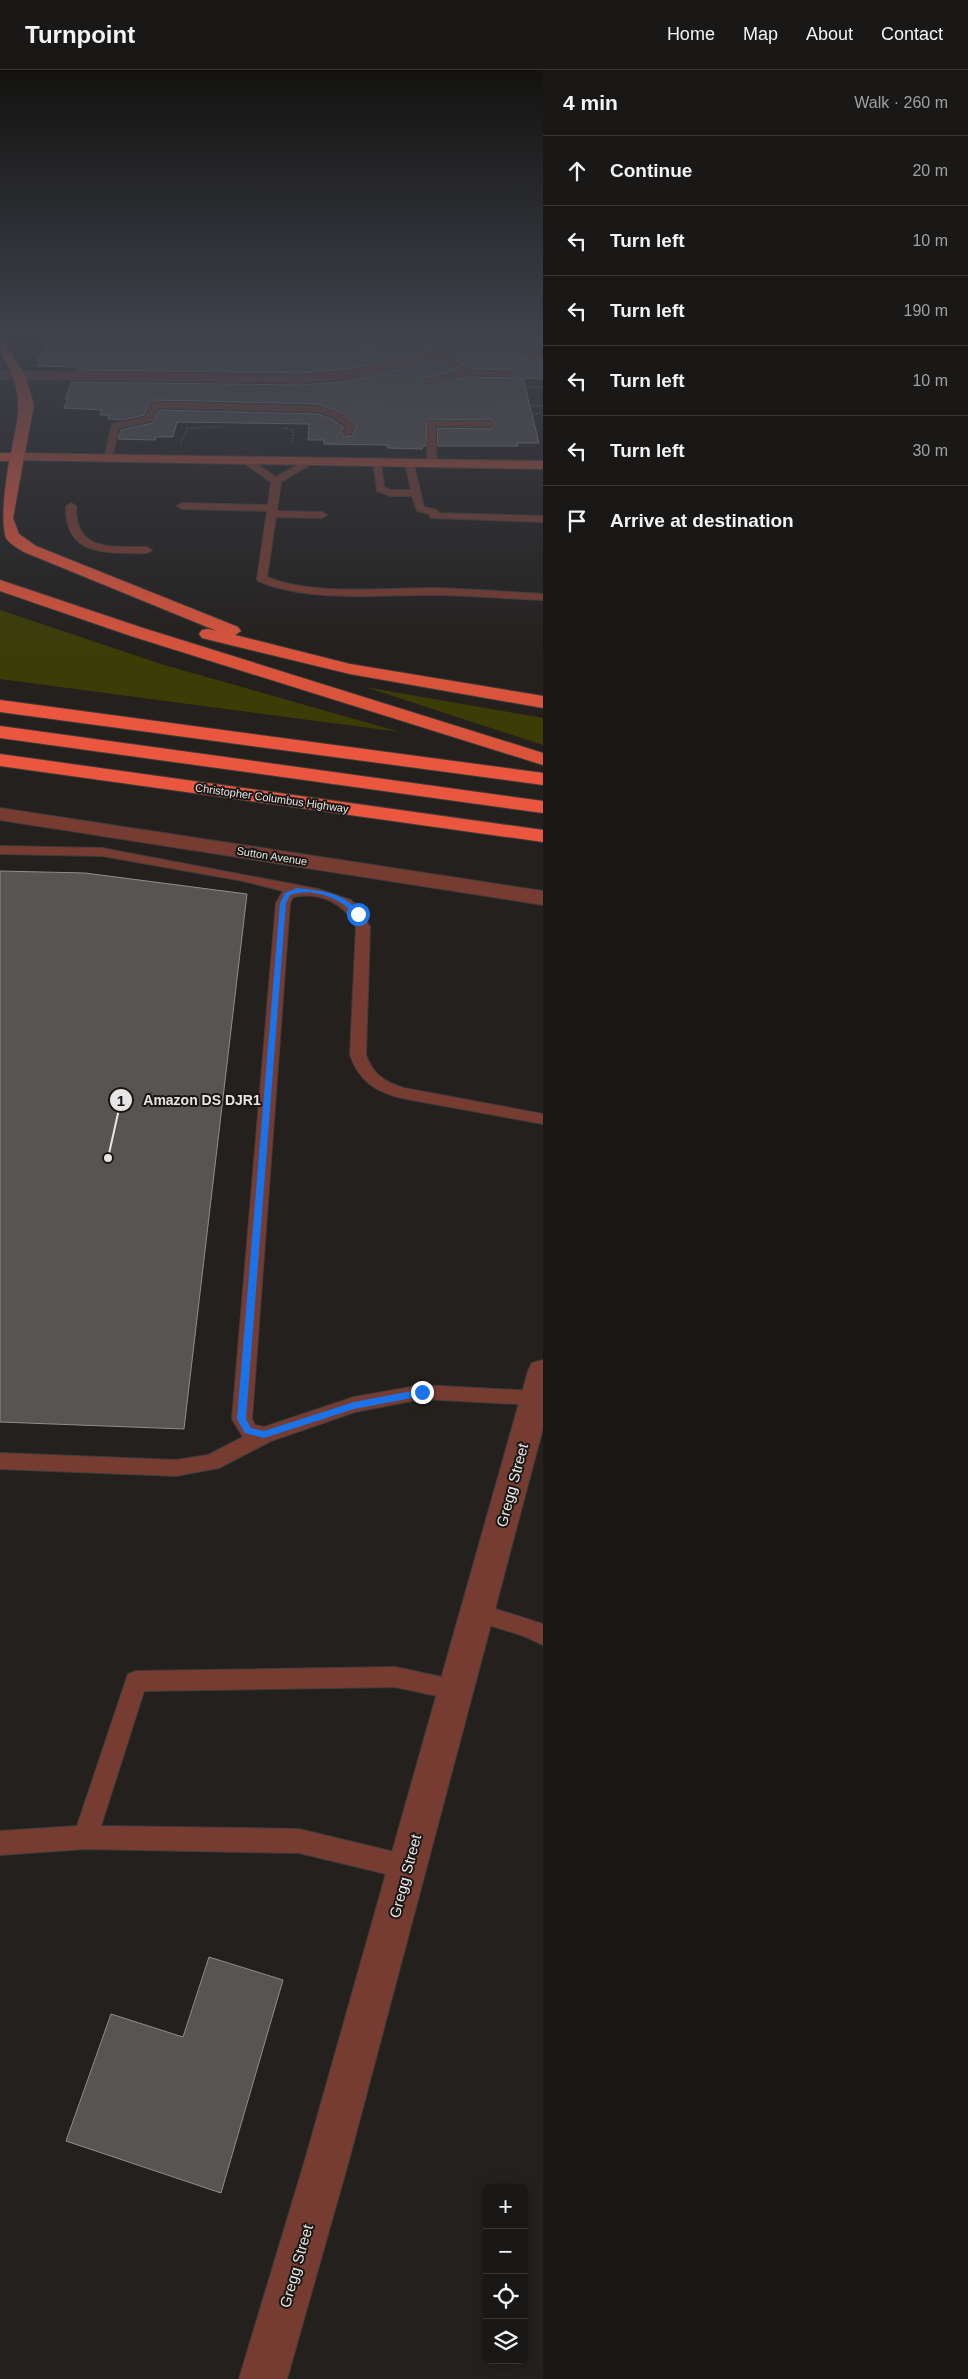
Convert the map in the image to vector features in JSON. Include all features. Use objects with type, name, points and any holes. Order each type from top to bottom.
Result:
[{"type":"highway","points":[[8,457],[5,518],[12,536],[30,549],[294,656]]},
{"type":"highway","points":[[0,573],[106,608],[153,620]]},
{"type":"highway","points":[[0,585],[137,632],[298,680],[543,759]]},
{"type":"highway","points":[[171,624],[294,656],[450,688],[543,702]]},
{"type":"highway","points":[[0,706],[535,778]]},
{"type":"highway","points":[[0,732],[543,807]]},
{"type":"highway","points":[[0,748],[192,770],[272,771]]},
{"type":"highway","name":"Christopher Columbus Highway","points":[[0,760],[543,836]]},
{"type":"main road","points":[[14,441],[8,457],[543,465]]},
{"type":"street","name":"Sutton Avenue","points":[[0,814],[543,898]]},
{"type":"street","name":"Gregg Street","points":[[263,2379],[327,2160],[539,1385]]},
{"type":"lane","points":[[107,458],[111,441]]},
{"type":"lane","points":[[431,441],[432,463]]},
{"type":"lane","points":[[245,460],[276,481]]},
{"type":"lane","points":[[276,481],[312,461]]},
{"type":"lane","points":[[376,462],[380,489],[390,493],[416,493]]},
{"type":"lane","points":[[410,463],[420,509],[434,512],[434,516],[543,519]]},
{"type":"lane","points":[[276,481],[262,579],[270,585],[317,590],[455,592],[543,597]]},
{"type":"lane","points":[[70,506],[71,526],[77,537],[83,541],[107,549],[147,550]]},
{"type":"lane","points":[[182,506],[322,515]]},
{"type":"lane","points":[[0,850],[102,852],[243,877],[297,890],[338,897],[350,904],[358,914],[363,927],[358,1055],[363,1071],[369,1078],[384,1088],[400,1093],[543,1119]]},
{"type":"lane","points":[[264,1435],[248,1431],[242,1419],[283,903],[287,894],[297,890]]},
{"type":"lane","points":[[0,1462],[176,1468],[212,1462],[264,1435],[354,1405],[422,1392],[539,1385]]},
{"type":"lane","points":[[477,1612],[530,1628],[543,1635]]},
{"type":"lane","points":[[85,1837],[136,1681],[395,1677],[456,1690]]},
{"type":"lane","points":[[0,1843],[85,1837],[299,1841],[408,1867]]},
{"type":"path","points":[[175,459],[183,441]]},
{"type":"path","points":[[287,461],[292,441]]},
{"type":"shaded area","points":[[0,610],[164,665],[400,732],[0,679]]},
{"type":"shaded area","points":[[365,687],[543,718],[543,745]]},
{"type":"building","points":[[324,441],[426,441],[426,446],[422,446],[422,449],[388,448],[388,445],[324,444]]},
{"type":"building","points":[[438,441],[538,441],[539,443],[517,443],[518,446],[438,446]]},
{"type":"building","points":[[0,871],[85,873],[247,894],[184,1429],[0,1422]]},
{"type":"building","points":[[209,1957],[283,1980],[221,2193],[66,2141],[111,2014],[183,2037]]},
{"type":"place","name":"Amazon DS DJR1","points":[[108,1158]]},
{"type":"route","points":[[358,914],[350,904],[338,897],[313,892],[297,890],[287,894],[283,903],[242,1419],[248,1431],[264,1435],[354,1405],[422,1392]]}]
